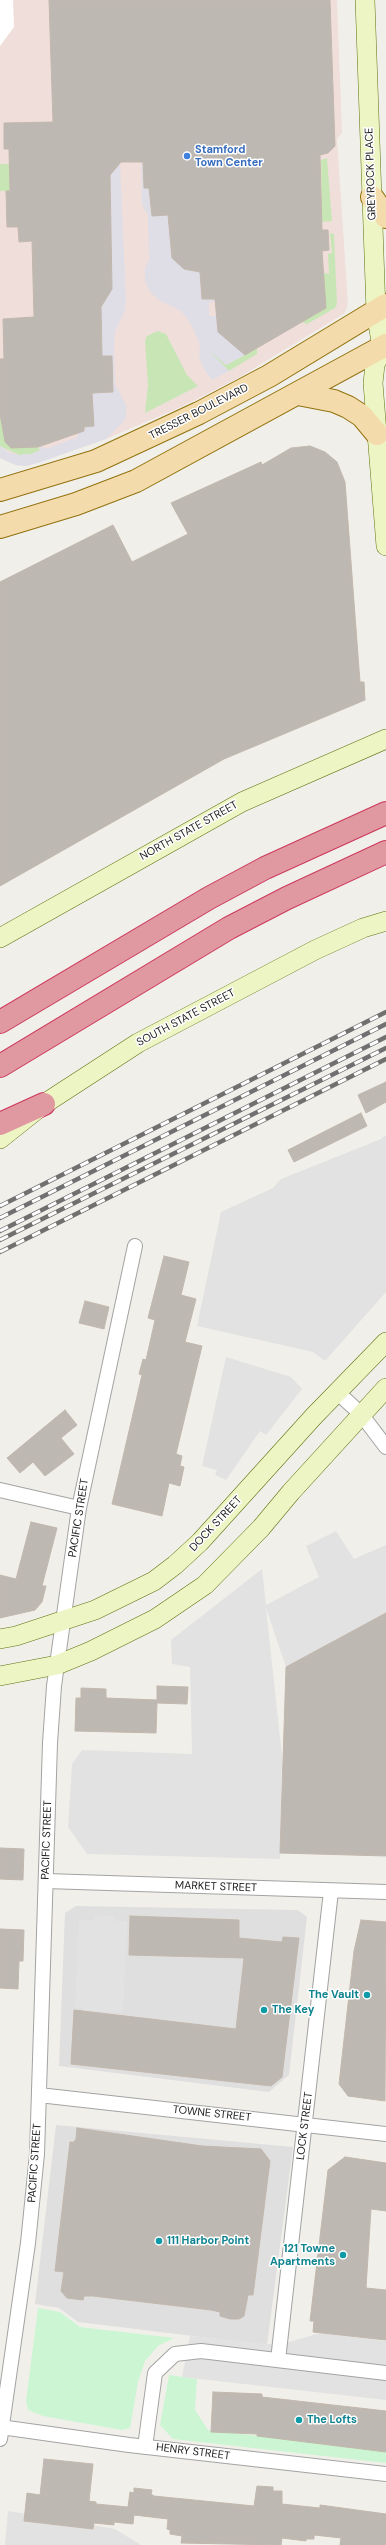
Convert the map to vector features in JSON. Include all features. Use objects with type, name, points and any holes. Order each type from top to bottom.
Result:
[{"type":"highway","points":[[0,1022],[209,898],[265,868],[386,813]]},
{"type":"highway","points":[[0,1066],[229,928],[287,898],[386,852]]},
{"type":"highway","points":[[0,1124],[44,1104]]},
{"type":"main road","points":[[372,197],[386,217]]},
{"type":"main road","name":"TRESSER BOULEVARD","points":[[0,490],[96,461],[199,413],[269,376],[381,308]]},
{"type":"main road","points":[[0,527],[76,504],[136,481],[385,349]]},
{"type":"main road","points":[[298,394],[334,401],[348,407],[362,416],[377,434]]},
{"type":"street","name":"GREYROCK PLACE","points":[[365,0],[372,197],[385,349]]},
{"type":"street","points":[[385,349],[375,365],[373,383],[386,546]]},
{"type":"street","name":"NORTH STATE STREET","points":[[0,938],[235,806],[386,739]]},
{"type":"street","name":"SOUTH STATE STREET","points":[[0,1140],[44,1104],[162,1029],[315,950],[363,928],[386,921]]},
{"type":"street","name":"PACIFIC STREET","points":[[1,2431],[31,2215],[39,2095],[40,1994],[46,1881],[50,1743],[58,1665],[79,1508],[135,1246]]},
{"type":"street","name":"DOCK STREET","points":[[0,1639],[64,1621],[127,1596],[154,1581],[175,1565],[200,1542],[337,1392],[386,1342]]},
{"type":"street","points":[[0,1676],[58,1665],[108,1644],[156,1619],[205,1585],[261,1528],[360,1414],[386,1388]]},
{"type":"street","points":[[337,1392],[360,1414],[386,1447]]},
{"type":"street","points":[[0,1490],[79,1508]]},
{"type":"street","name":"MARKET STREET","points":[[46,1881],[386,1892]]},
{"type":"street","name":"LOCK STREET","points":[[278,2360],[331,1891]]},
{"type":"street","name":"TOWNE STREET","points":[[39,2095],[386,2134]]},
{"type":"street","points":[[145,2447],[155,2373],[175,2354],[201,2350],[386,2373]]},
{"type":"street","name":"HENRY STREET","points":[[1,2431],[386,2474]]},
{"type":"shaded area","name":"Stamford Town Center","points":[[0,0],[337,0],[342,133],[337,139],[348,304],[345,313],[238,378],[183,406],[106,439],[26,466],[16,465],[0,458]]},
{"type":"shaded area","points":[[120,162],[126,302],[125,311],[116,329],[114,341],[115,384],[127,407],[125,420],[106,439],[38,463],[26,466],[16,465],[0,458],[0,446],[10,453],[19,455],[32,454],[40,450],[40,446],[46,449],[78,437],[77,433],[84,431],[93,411],[92,380],[94,349],[102,349],[101,323],[93,323],[112,289],[110,237],[106,217],[111,216],[110,189],[102,182]]},
{"type":"shaded area","points":[[141,162],[143,162],[144,188],[153,188],[152,215],[168,214],[172,258],[186,269],[204,270],[200,281],[202,299],[217,298],[217,301],[209,302],[209,316],[217,316],[218,332],[245,355],[226,365],[209,350],[229,371],[212,380],[203,368],[199,356],[200,344],[191,324],[181,311],[159,300],[151,293],[145,281],[145,268],[149,260],[148,215],[142,205]]},
{"type":"shaded area","points":[[386,1135],[386,1292],[325,1361],[313,1352],[197,1326],[221,1212],[273,1188],[281,1179],[381,1139]]},
{"type":"shaded area","points":[[226,1357],[291,1377],[302,1389],[266,1435],[260,1431],[226,1480],[215,1475],[217,1470],[202,1466]]},
{"type":"shaded area","points":[[336,1531],[354,1559],[386,1545],[386,1614],[286,1667],[266,1608],[282,1756],[280,1859],[87,1854],[68,1827],[72,1764],[82,1750],[192,1754],[190,1667],[172,1664],[171,1640],[262,1569],[266,1605],[319,1577],[306,1546]]},
{"type":"shaded area","points":[[76,1906],[298,1910],[307,1917],[289,2075],[269,2092],[59,2066],[65,1913]]},
{"type":"shaded area","points":[[95,1915],[115,1916],[115,1921],[127,1921],[123,2012],[84,2011],[83,2007],[75,2007],[79,1919],[94,1920]]},
{"type":"shaded area","name":"111 Harbor Point","points":[[56,2125],[293,2147],[267,2345],[78,2322],[59,2308],[35,2304]]},
{"type":"shaded area","points":[[320,2333],[386,2341],[386,2400],[182,2377],[190,2336],[279,2345]]},
{"type":"shaded area","points":[[8,2511],[115,2529],[141,2545],[5,2545]]},
{"type":"green space","points":[[327,158],[332,221],[322,222],[321,160]]},
{"type":"green space","points":[[0,164],[9,164],[10,191],[0,191]]},
{"type":"green space","points":[[330,233],[334,234],[337,304],[335,308],[307,324],[302,322],[324,273],[329,274],[328,254],[332,253]]},
{"type":"green space","points":[[158,331],[166,334],[187,375],[198,386],[145,413],[148,385],[145,341],[147,336]]},
{"type":"green space","points":[[257,348],[257,354],[229,371],[210,353],[209,349],[226,365]]},
{"type":"green space","points":[[0,414],[40,450],[32,454],[19,455],[0,446]]},
{"type":"green space","points":[[38,2308],[60,2312],[80,2327],[174,2338],[158,2346],[145,2361],[138,2382],[130,2428],[122,2430],[43,2416],[28,2410],[26,2401]]},
{"type":"green space","points":[[169,2375],[197,2379],[195,2410],[208,2430],[386,2451],[386,2463],[173,2439],[160,2425]]},
{"type":"pier","points":[[0,0],[13,0],[14,27],[0,46]]},
{"type":"building","name":"Stamford Town Center","points":[[49,0],[330,0],[335,146],[328,153],[320,155],[322,230],[328,230],[329,250],[322,251],[326,308],[245,355],[218,332],[215,299],[202,299],[200,272],[184,269],[172,258],[168,215],[152,216],[149,188],[144,188],[143,162],[121,162],[110,175],[112,289],[101,307],[102,356],[112,356],[113,392],[92,393],[94,426],[84,427],[84,431],[38,447],[11,448],[5,442],[0,414],[0,359],[4,359],[3,319],[34,317],[32,241],[19,242],[18,227],[7,227],[6,191],[10,191],[9,149],[4,149],[4,123],[53,122]]},
{"type":"building","points":[[310,446],[325,452],[337,462],[345,482],[360,682],[364,682],[365,700],[224,759],[0,886],[0,582],[113,525],[132,562],[188,534],[171,503],[261,462],[262,465],[291,448]]},
{"type":"building","points":[[386,1082],[386,1102],[366,1113],[358,1095]]},
{"type":"building","points":[[361,1113],[367,1126],[294,1162],[288,1150]]},
{"type":"building","points":[[164,1256],[189,1262],[181,1295],[196,1299],[185,1342],[202,1346],[176,1454],[182,1456],[180,1466],[184,1467],[180,1486],[169,1483],[162,1516],[112,1504],[142,1375],[139,1374],[143,1359],[146,1360],[155,1320],[148,1318]]},
{"type":"building","points":[[85,1301],[109,1307],[104,1329],[79,1323]]},
{"type":"building","points":[[65,1410],[77,1425],[61,1438],[74,1454],[45,1476],[33,1462],[20,1473],[7,1458]]},
{"type":"building","points":[[31,1522],[57,1528],[42,1586],[46,1586],[42,1602],[35,1610],[0,1618],[0,1575],[16,1579]]},
{"type":"building","points":[[386,1613],[386,1856],[280,1853],[286,1667]]},
{"type":"building","points":[[157,1686],[188,1687],[187,1704],[157,1703],[156,1733],[75,1731],[76,1698],[81,1698],[81,1688],[106,1689],[106,1698],[157,1700]]},
{"type":"building","points":[[0,1848],[24,1849],[23,1880],[0,1879]]},
{"type":"building","name":"The Key","points":[[130,1916],[239,1920],[239,1938],[282,1942],[283,1937],[299,1938],[282,2077],[271,2086],[71,2064],[74,2010],[236,2029],[244,1958],[129,1955]]},
{"type":"building","name":"The Vault","points":[[361,1920],[386,1922],[385,2101],[348,2096],[339,2084],[354,1951]]},
{"type":"building","points":[[0,1929],[24,1930],[23,1961],[19,1961],[18,1989],[0,1988]]},
{"type":"building","name":"111 Harbor Point","points":[[77,2128],[202,2146],[261,2149],[270,2161],[253,2295],[248,2295],[244,2316],[239,2319],[230,2319],[220,2316],[220,2312],[211,2310],[93,2296],[84,2296],[83,2300],[67,2298],[61,2291],[64,2272],[55,2271],[70,2142],[74,2142],[76,2139]]},
{"type":"building","name":"121 Towne Apartments","points":[[345,2157],[386,2163],[386,2211],[371,2209],[366,2288],[386,2290],[386,2340],[313,2332],[314,2321],[310,2321],[328,2170]]},
{"type":"building","name":"The Lofts","points":[[213,2392],[262,2394],[262,2397],[386,2411],[386,2452],[257,2436],[257,2434],[211,2432]]},
{"type":"building","points":[[44,2459],[93,2464],[89,2501],[96,2502],[96,2504],[128,2507],[130,2492],[134,2493],[134,2488],[152,2490],[151,2494],[154,2496],[254,2506],[257,2486],[273,2487],[273,2491],[282,2491],[282,2504],[320,2508],[320,2505],[386,2514],[386,2545],[340,2545],[341,2538],[314,2535],[314,2539],[306,2539],[306,2541],[282,2538],[281,2545],[181,2543],[182,2536],[170,2534],[170,2530],[167,2529],[168,2519],[134,2515],[133,2524],[114,2522],[114,2525],[94,2523],[93,2529],[24,2521],[27,2493],[40,2495]]},
{"type":"railway","points":[[0,1206],[386,1012]]},
{"type":"railway","points":[[0,1218],[386,1024]]},
{"type":"railway","points":[[0,1231],[386,1037]]},
{"type":"railway","points":[[0,1240],[386,1048]]},
{"type":"railway","points":[[0,1252],[386,1059]]},
{"type":"place","name":"Stamford Town Center","points":[[187,156]]},
{"type":"place","name":"The Vault","points":[[367,1995]]},
{"type":"place","name":"The Key","points":[[264,2010]]},
{"type":"place","name":"111 Harbor Point","points":[[159,2241]]},
{"type":"place","name":"121 Towne Apartments","points":[[343,2255]]},
{"type":"place","name":"The Lofts","points":[[299,2420]]}]
